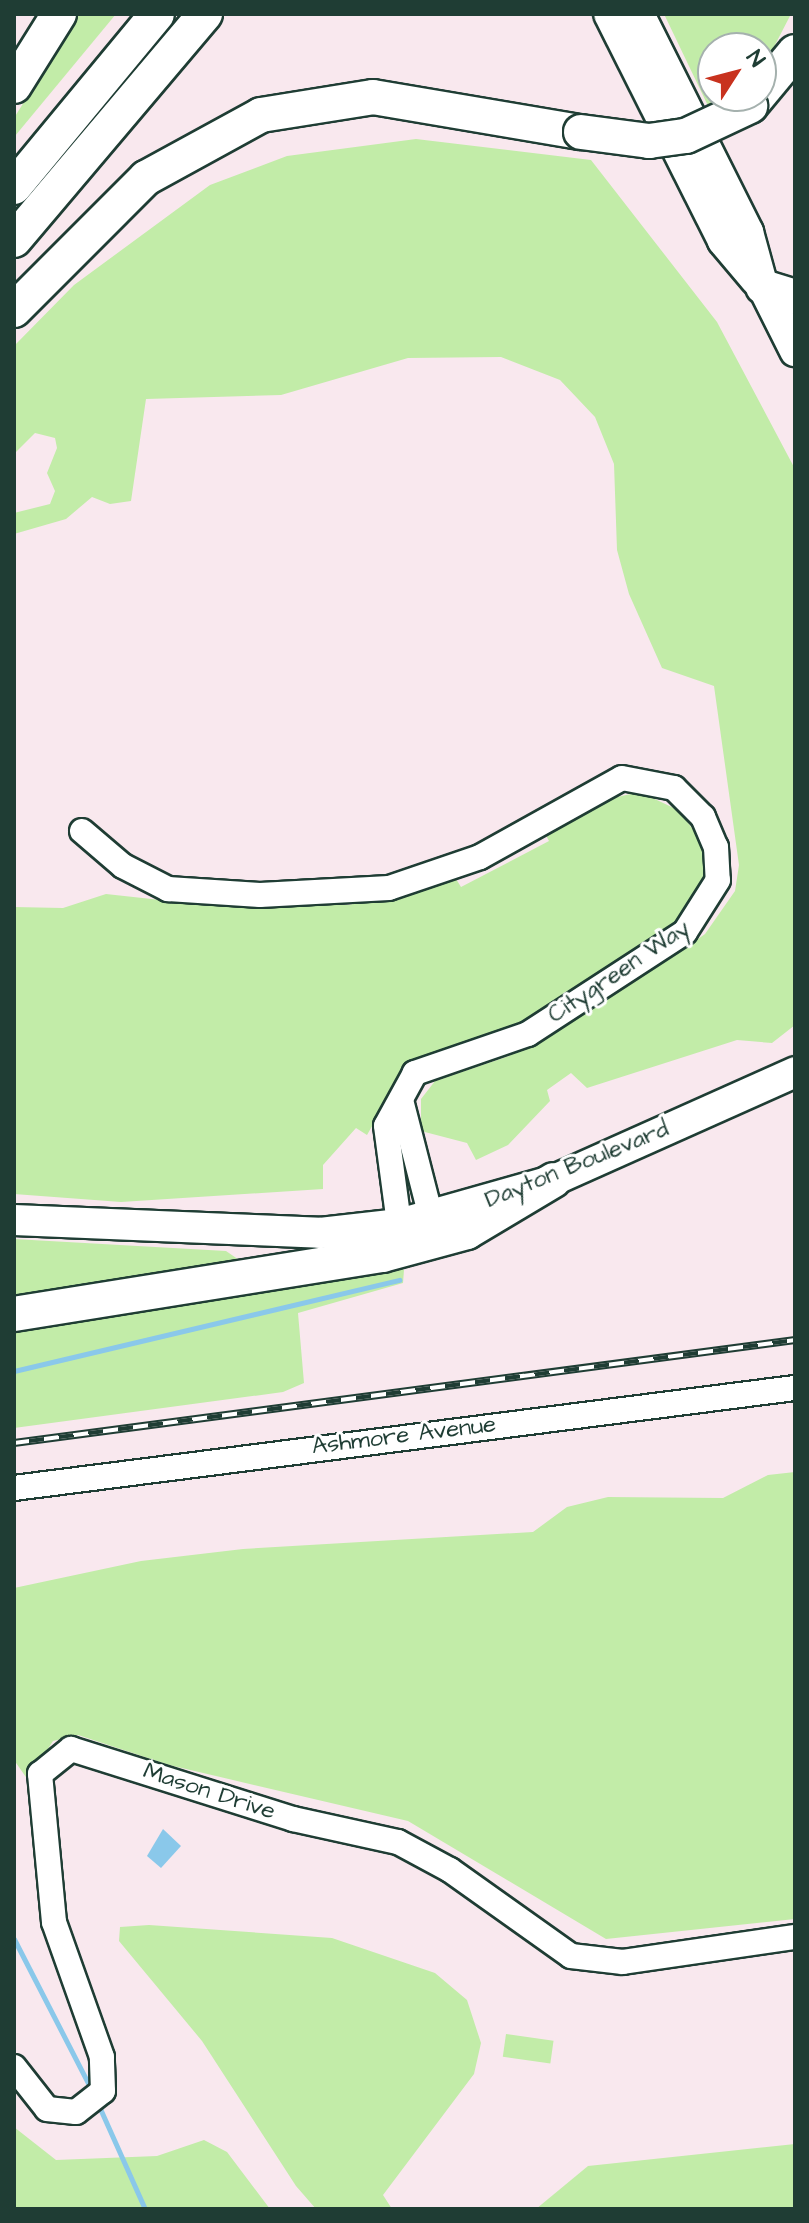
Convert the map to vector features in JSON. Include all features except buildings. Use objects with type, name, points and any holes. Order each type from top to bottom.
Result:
[{"type":"highway","points":[[14,86],[59,14]]},
{"type":"highway","points":[[14,187],[157,14]]},
{"type":"highway","points":[[14,240],[205,14]]},
{"type":"highway","points":[[14,310],[146,178],[261,115],[373,97],[649,141],[686,136],[750,106],[795,52]]},
{"type":"highway","points":[[763,287],[795,297]]},
{"type":"highway","points":[[14,1314],[382,1255],[467,1232],[554,1180]]},
{"type":"main road","points":[[609,14],[723,241],[763,287]]},
{"type":"main road","points":[[639,14],[748,232],[763,287],[795,351]]},
{"type":"main road","name":"Dayton Boulevard","points":[[14,1220],[320,1233],[399,1224],[554,1180],[795,1072]]},
{"type":"street","name":"Citygreen Way","points":[[82,831],[123,866],[168,889],[321,893],[389,888],[480,857],[622,778],[659,783],[687,798],[716,847],[718,880],[685,932],[528,1034],[420,1069],[386,1126],[399,1224]]},
{"type":"street","points":[[401,1100],[431,1217]]},
{"type":"street","name":"Ashmore Avenue","points":[[14,1488],[795,1388]]},
{"type":"street","name":"Mason Drive","points":[[14,2067],[47,2109],[76,2112],[103,2091],[102,2057],[54,1922],[40,1774],[71,1749],[293,1819],[398,1842],[450,1870],[571,1956],[623,1962],[795,1937]]},
{"type":"green space","points":[[79,14],[116,14],[15,136],[14,118]]},
{"type":"green space","points":[[664,14],[791,14],[777,41],[777,32],[697,32],[697,83]]},
{"type":"green space","points":[[416,139],[591,160],[717,322],[795,469],[795,1025],[772,1043],[737,1040],[587,1088],[571,1073],[547,1090],[550,1101],[508,1145],[476,1160],[467,1143],[421,1131],[421,1099],[435,1081],[509,1056],[668,960],[705,934],[735,891],[739,865],[714,686],[662,668],[629,594],[617,550],[614,464],[595,417],[560,380],[501,357],[408,358],[281,395],[146,399],[131,501],[110,504],[92,497],[66,519],[14,534],[14,513],[50,504],[55,491],[47,473],[57,448],[55,438],[35,433],[14,454],[14,346],[74,285],[210,185],[287,156]]},
{"type":"green space","points":[[640,792],[680,811],[705,847],[706,889],[678,928],[521,1026],[391,1093],[367,1135],[356,1128],[323,1165],[323,1189],[121,1202],[14,1194],[14,907],[63,908],[106,894],[188,903],[348,905],[416,892],[453,874],[461,887],[549,841],[543,830],[594,802]]},
{"type":"green space","points":[[14,1239],[226,1251],[242,1262],[14,1301]]},
{"type":"green space","points":[[396,1265],[404,1270],[403,1283],[298,1313],[304,1383],[283,1392],[14,1428],[14,1332]]},
{"type":"green space","points":[[795,1472],[795,1919],[606,1939],[408,1821],[169,1765],[78,1735],[53,1741],[28,1780],[14,1760],[14,1588],[141,1561],[243,1549],[533,1532],[567,1507],[608,1497],[723,1498],[768,1475]]},
{"type":"green space","points":[[149,1925],[332,1938],[435,1973],[467,2000],[481,2043],[474,2074],[383,2195],[392,2209],[316,2209],[296,2186],[202,2041],[119,1941],[120,1927]]},
{"type":"green space","points":[[506,2034],[554,2041],[550,2063],[503,2057]]},
{"type":"green space","points":[[14,2127],[56,2160],[157,2156],[204,2140],[227,2152],[270,2209],[14,2209]]},
{"type":"green space","points":[[795,2144],[795,2209],[536,2209],[588,2166]]},
{"type":"water","points":[[163,1829],[181,1846],[161,1868],[147,1856]]},
{"type":"waterway","points":[[14,1371],[399,1280]]},
{"type":"waterway","points":[[14,1939],[92,2091]]},
{"type":"waterway","points":[[98,2104],[145,2209]]},
{"type":"railway","points":[[14,1443],[795,1340]]}]
